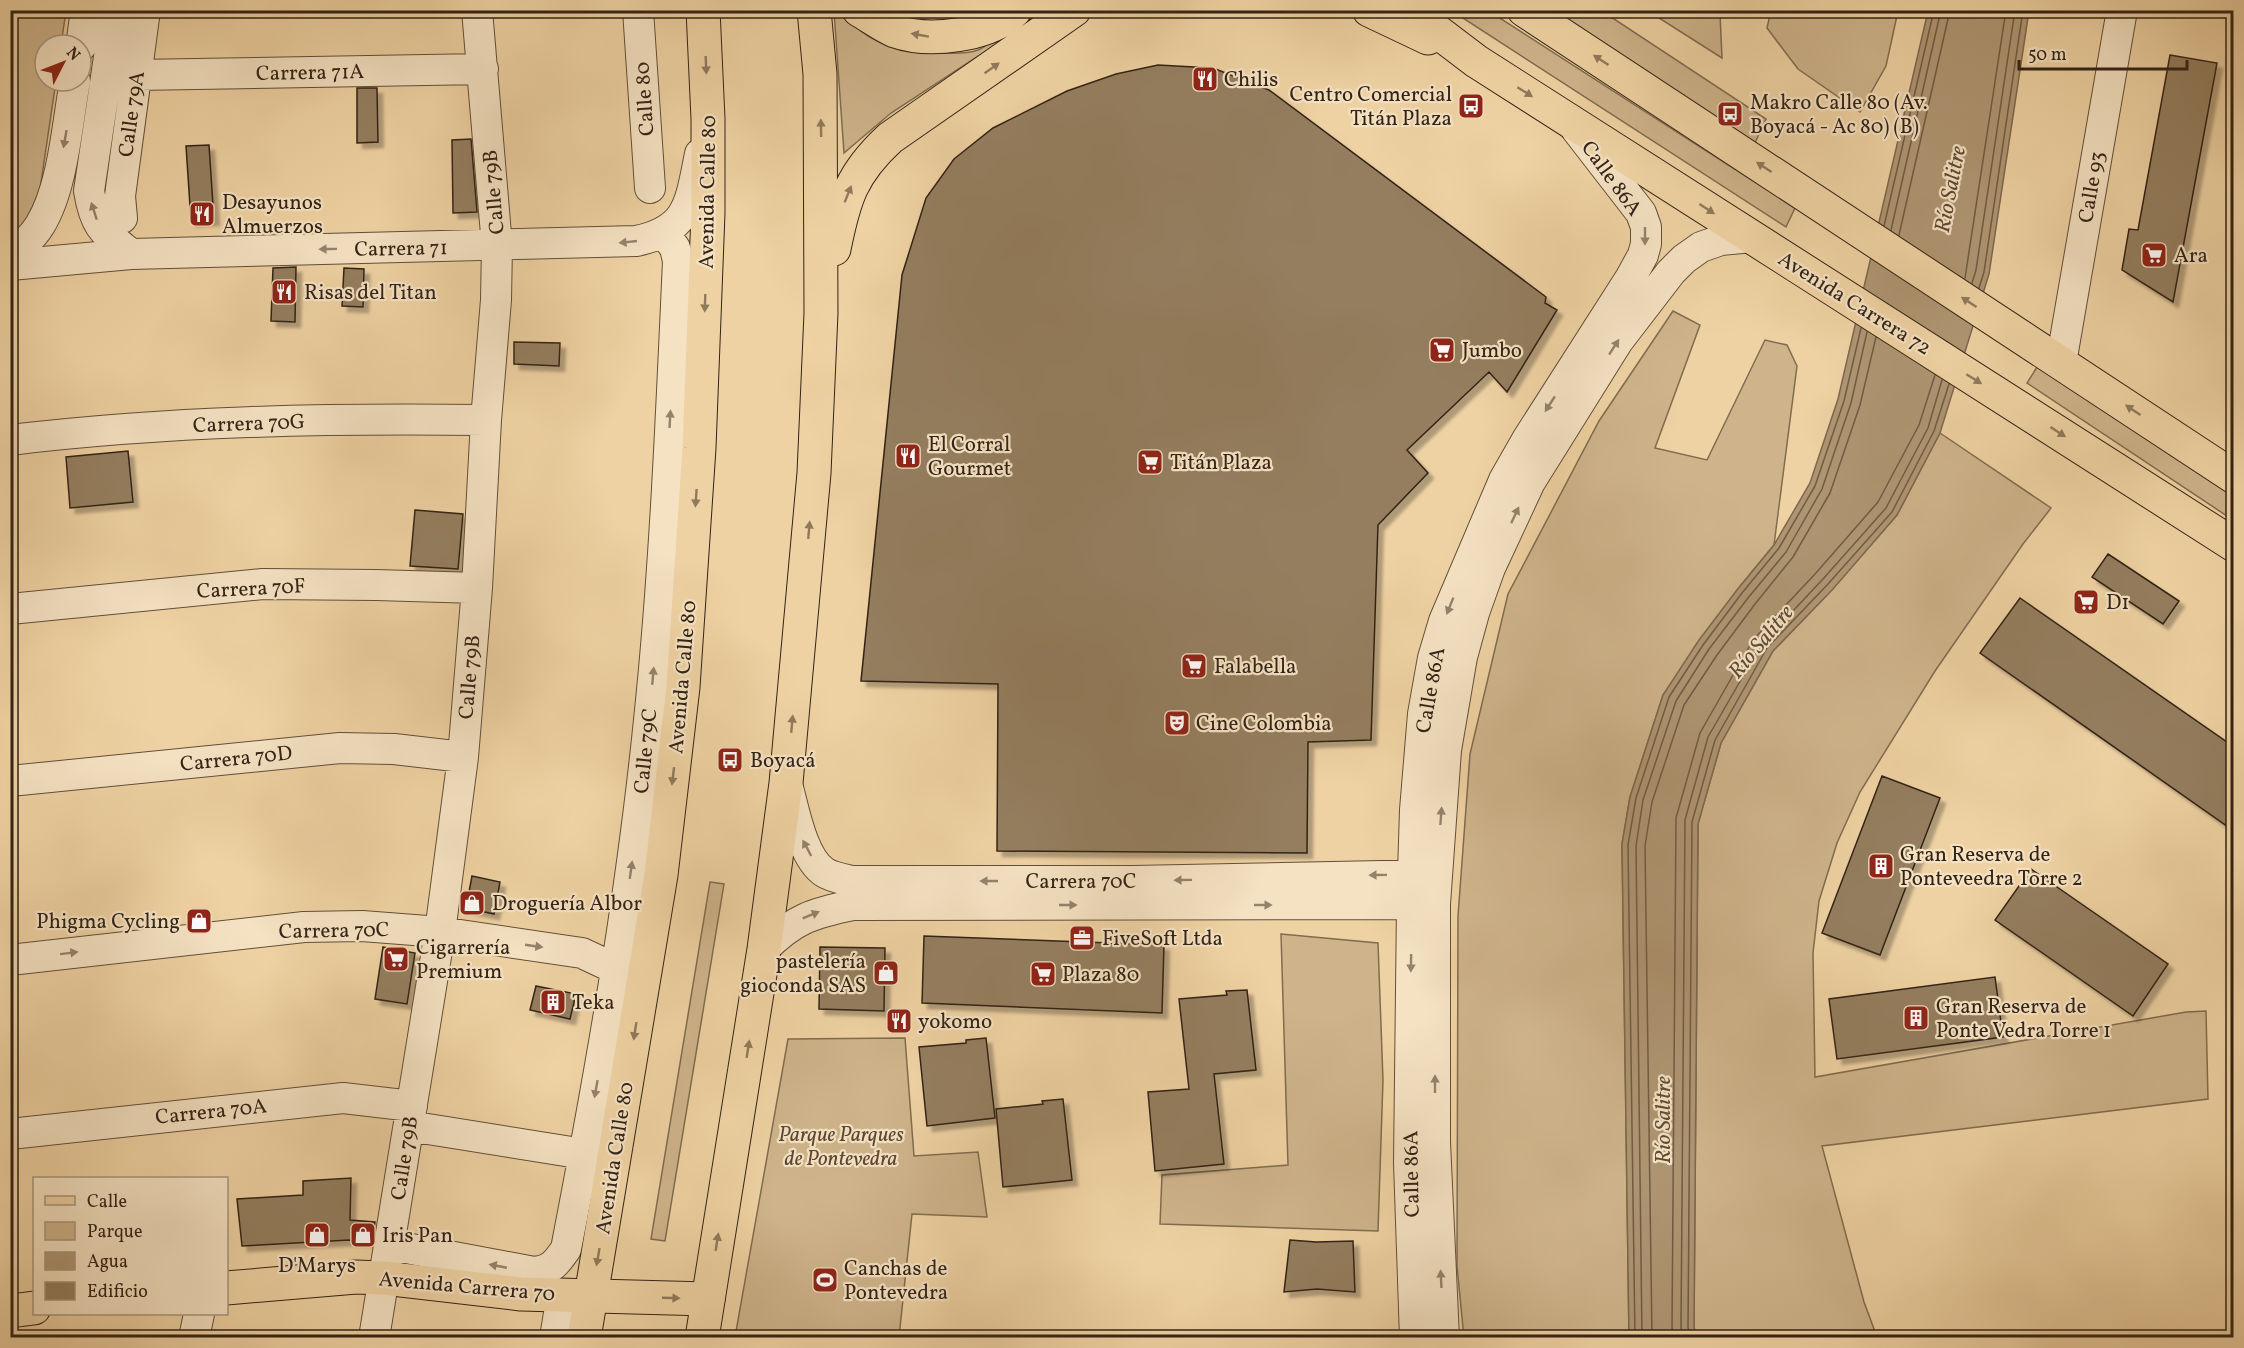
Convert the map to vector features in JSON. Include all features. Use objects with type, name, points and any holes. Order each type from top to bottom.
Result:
[{"type":"main road","name":"Avenida Calle 80","points":[[584,1338],[569,1285],[640,998],[661,875],[683,687],[699,437],[708,213],[708,119],[704,10]]},
{"type":"main road","points":[[702,1338],[764,949],[786,783],[814,473],[821,313],[820,85],[814,10]]},
{"type":"main road","points":[[859,10],[896,31],[935,38],[978,31],[1010,15],[1015,10]]},
{"type":"main road","points":[[821,313],[846,198],[856,177],[872,155],[890,138],[1074,10]]},
{"type":"main road","name":"Avenida Carrera 72","points":[[1370,10],[1476,61]]},
{"type":"main road","name":"Avenida Carrera 72","points":[[1409,10],[1476,61],[2234,545]]},
{"type":"main road","points":[[1526,12],[2234,477]]},
{"type":"main road","name":"Avenida Carrera 70","points":[[228,1288],[327,1278],[384,1278],[521,1294],[569,1285],[708,1299]]},
{"type":"street","points":[[83,33],[86,10]]},
{"type":"street","name":"Calle 79A","points":[[116,10],[89,191],[93,214],[105,233],[131,254]]},
{"type":"street","name":"Calle 79A","points":[[122,218],[120,196],[145,10]]},
{"type":"street","name":"Calle 79B","points":[[374,1338],[440,932],[463,757],[477,588],[486,420],[496,300],[497,246],[477,10]]},
{"type":"street","name":"Calle 80","points":[[638,10],[650,188]]},
{"type":"street","name":"Calle 93","points":[[2061,363],[2122,10]]},
{"type":"street","name":"Carrera 71A","points":[[136,75],[483,69]]},
{"type":"street","points":[[10,255],[39,227],[50,205],[57,183],[73,93]]},
{"type":"street","name":"Carrera 71","points":[[10,265],[131,254],[621,243],[656,237],[676,225],[684,213],[692,191],[708,119]]},
{"type":"street","name":"Calle 86A","points":[[1425,875],[1415,810],[1423,714],[1433,658],[1444,621],[1504,480],[1528,438],[1631,278],[1646,244],[1646,227],[1641,213],[1568,120]]},
{"type":"street","name":"Calle 79C","points":[[555,1338],[569,1285],[566,1249],[585,1154],[616,969],[649,720],[659,603],[678,261],[675,248],[664,232]]},
{"type":"street","name":"Calle 86A","points":[[1414,1338],[1409,1163],[1425,875],[1462,657],[1474,613],[1490,568],[1530,482],[1618,341],[1671,272],[1684,259],[1701,247],[1721,240],[1752,237]]},
{"type":"street","name":"Carrera 70G","points":[[11,440],[244,421],[486,420]]},
{"type":"street","name":"Carrera 70F","points":[[18,607],[263,584],[477,588]]},
{"type":"street","name":"Carrera 70D","points":[[10,781],[340,748],[394,749],[463,757]]},
{"type":"street","name":"Carrera 70C","points":[[786,783],[801,837],[814,861],[824,872],[852,881],[1132,881],[1425,875]]},
{"type":"street","name":"Calle 86A","points":[[1424,904],[1444,1338]]},
{"type":"street","name":"Carrera 70C","points":[[764,949],[781,932],[800,920],[821,912],[853,905],[1424,904]]},
{"type":"street","name":"Carrera 70C","points":[[10,960],[304,927],[362,926],[440,932],[582,953],[616,969],[640,998]]},
{"type":"street","name":"Carrera 70A","points":[[10,1134],[343,1098],[410,1116],[585,1154]]},
{"type":"street","name":"Avenida Carrera 70","points":[[390,1245],[534,1272],[543,1271],[569,1285]]},
{"type":"street","points":[[195,1338],[199,1315]]},
{"type":"green space","points":[[1771,10],[1898,11],[1886,66],[1860,112],[1798,69],[1767,28]]},
{"type":"green space","points":[[10,11],[66,11],[63,33],[33,33],[33,93],[54,93],[40,189],[24,231],[10,242]]},
{"type":"green space","points":[[834,11],[838,11],[861,31],[879,41],[923,51],[955,53],[978,50],[997,38],[1028,11],[1042,11],[891,113],[844,153]]},
{"type":"green space","points":[[878,11],[992,11],[927,30]]},
{"type":"green space","points":[[1452,11],[1489,11],[1795,208],[1786,227]]},
{"type":"green space","points":[[1555,11],[1602,11],[1766,119],[1754,145]]},
{"type":"green space","points":[[1648,11],[1715,11],[1720,14],[1722,58]]},
{"type":"green space","points":[[2204,11],[2233,11],[2233,21]]},
{"type":"green space","points":[[1673,311],[1700,325],[1655,448],[1707,460],[1765,340],[1787,345],[1797,366],[1774,545],[1737,590],[1663,695],[1630,797],[1622,844],[1629,1337],[1464,1338],[1457,1266],[1458,916],[1470,754],[1508,594],[1599,421]]},
{"type":"green space","points":[[2037,367],[2233,496],[2233,520],[2027,383]]},
{"type":"green space","points":[[1940,433],[2051,508],[2023,544],[1935,671],[1860,792],[1837,843],[1819,901],[1813,953],[1815,1077],[2186,1012],[2206,1011],[2208,1099],[1822,1146],[1864,1302],[1877,1337],[1698,1337],[1694,1328],[1698,824],[1721,743],[1773,651],[1823,599],[1897,515]]},
{"type":"green space","points":[[710,882],[724,884],[665,1241],[651,1239]]},
{"type":"green space","points":[[1281,934],[1378,943],[1383,1080],[1378,1231],[1160,1224],[1162,1175],[1288,1165]]},
{"type":"green space","name":"Parque Parques de Pontevedra","points":[[905,1038],[914,1156],[978,1152],[987,1217],[912,1214],[899,1337],[735,1337],[788,1039]]},
{"type":"water","name":"Río Salitre","points":[[1928,11],[2029,11],[1989,274],[1940,433],[1897,515],[1833,589],[1773,651],[1721,743],[1698,824],[1694,1328],[1698,1337],[1629,1338],[1622,844],[1630,797],[1663,695],[1699,640],[1774,545],[1810,483],[1838,399]]},
{"type":"building","points":[[2170,55],[2217,63],[2173,302],[2122,270],[2129,229],[2138,230]]},
{"type":"building","name":"Titán Plaza","points":[[1158,65],[1213,68],[1269,90],[1546,297],[1545,303],[1557,310],[1507,392],[1489,372],[1407,450],[1428,473],[1378,525],[1371,740],[1308,742],[1307,853],[997,851],[998,684],[861,681],[902,275],[926,198],[954,159],[993,128],[1067,91],[1116,74]]},
{"type":"building","points":[[357,88],[377,88],[378,142],[357,143]]},
{"type":"building","points":[[471,139],[477,212],[453,213],[452,140]]},
{"type":"building","points":[[209,145],[214,220],[191,221],[186,146]]},
{"type":"building","name":"Risas del Titan","points":[[296,267],[295,322],[271,321],[273,268]]},
{"type":"building","points":[[344,268],[364,269],[363,307],[342,306]]},
{"type":"building","points":[[514,342],[560,343],[559,366],[514,364]]},
{"type":"building","points":[[128,451],[133,502],[70,508],[66,457]]},
{"type":"building","points":[[415,510],[463,514],[458,569],[410,566]]},
{"type":"building","points":[[2108,554],[2179,601],[2163,624],[2092,577]]},
{"type":"building","points":[[2020,598],[2234,747],[2234,831],[1980,653]]},
{"type":"building","name":"Gran Reserva de Ponteveedra Torre 2","points":[[1882,776],[1940,798],[1880,955],[1822,933]]},
{"type":"building","points":[[2031,869],[2168,964],[2133,1016],[1995,920]]},
{"type":"building","points":[[472,876],[500,882],[494,914],[466,908]]},
{"type":"building","name":"Plaza 80","points":[[924,936],[1164,945],[1162,1013],[922,1003]]},
{"type":"building","points":[[383,947],[415,953],[407,1004],[375,999]]},
{"type":"building","points":[[820,947],[885,948],[884,1011],[819,1009]]},
{"type":"building","name":"Gran Reserva de Ponte Vedra Torre 1","points":[[1995,977],[2003,1037],[1837,1059],[1829,999]]},
{"type":"building","name":"Teka","points":[[536,986],[576,994],[570,1019],[530,1010]]},
{"type":"building","points":[[1247,990],[1256,1070],[1214,1074],[1224,1164],[1155,1171],[1148,1092],[1189,1089],[1179,999],[1227,995],[1226,991]]},
{"type":"building","points":[[986,1038],[995,1118],[927,1126],[919,1047],[966,1043],[966,1040]]},
{"type":"building","points":[[1063,1099],[1072,1180],[1003,1187],[996,1109],[1043,1104],[1042,1101]]},
{"type":"building","points":[[351,1178],[350,1220],[375,1222],[372,1241],[349,1240],[242,1246],[237,1199],[303,1195],[303,1181]]},
{"type":"building","points":[[1290,1240],[1353,1241],[1355,1292],[1317,1289],[1284,1292]]},
{"type":"place","name":"Chilis","points":[[1205,79]]},
{"type":"place","name":"Centro Comercial Titán Plaza","points":[[1471,106]]},
{"type":"place","name":"Makro Calle 80 (Av. Boyacá - Ac 80) (B)","points":[[1730,114]]},
{"type":"place","name":"Desayunos Almuerzos","points":[[202,214]]},
{"type":"place","name":"Ara","points":[[2154,255]]},
{"type":"place","name":"Risas del Titan","points":[[284,292]]},
{"type":"place","name":"Jumbo","points":[[1442,350]]},
{"type":"place","name":"El Corral Gourmet","points":[[908,456]]},
{"type":"place","name":"Titán Plaza","points":[[1150,462]]},
{"type":"place","name":"D1","points":[[2086,602]]},
{"type":"place","name":"Falabella","points":[[1194,666]]},
{"type":"place","name":"Cine Colombia","points":[[1177,723]]},
{"type":"place","name":"Boyacá","points":[[730,760]]},
{"type":"place","name":"Gran Reserva de Ponteveedra Torre 2","points":[[1881,866]]},
{"type":"place","name":"Droguería Albor","points":[[472,903]]},
{"type":"place","name":"Phigma Cycling","points":[[199,921]]},
{"type":"place","name":"FiveSoft Ltda","points":[[1082,938]]},
{"type":"place","name":"Cigarrería Premium","points":[[396,959]]},
{"type":"place","name":"pastelería gioconda SAS","points":[[886,973]]},
{"type":"place","name":"Plaza 80","points":[[1043,974]]},
{"type":"place","name":"Teka","points":[[553,1002]]},
{"type":"place","name":"Gran Reserva de Ponte Vedra Torre 1","points":[[1916,1018]]},
{"type":"place","name":"yokomo","points":[[899,1021]]},
{"type":"place","name":"D'Marys","points":[[317,1235]]},
{"type":"place","name":"Iris Pan","points":[[363,1235]]},
{"type":"place","name":"Canchas de Pontevedra","points":[[825,1280]]}]
